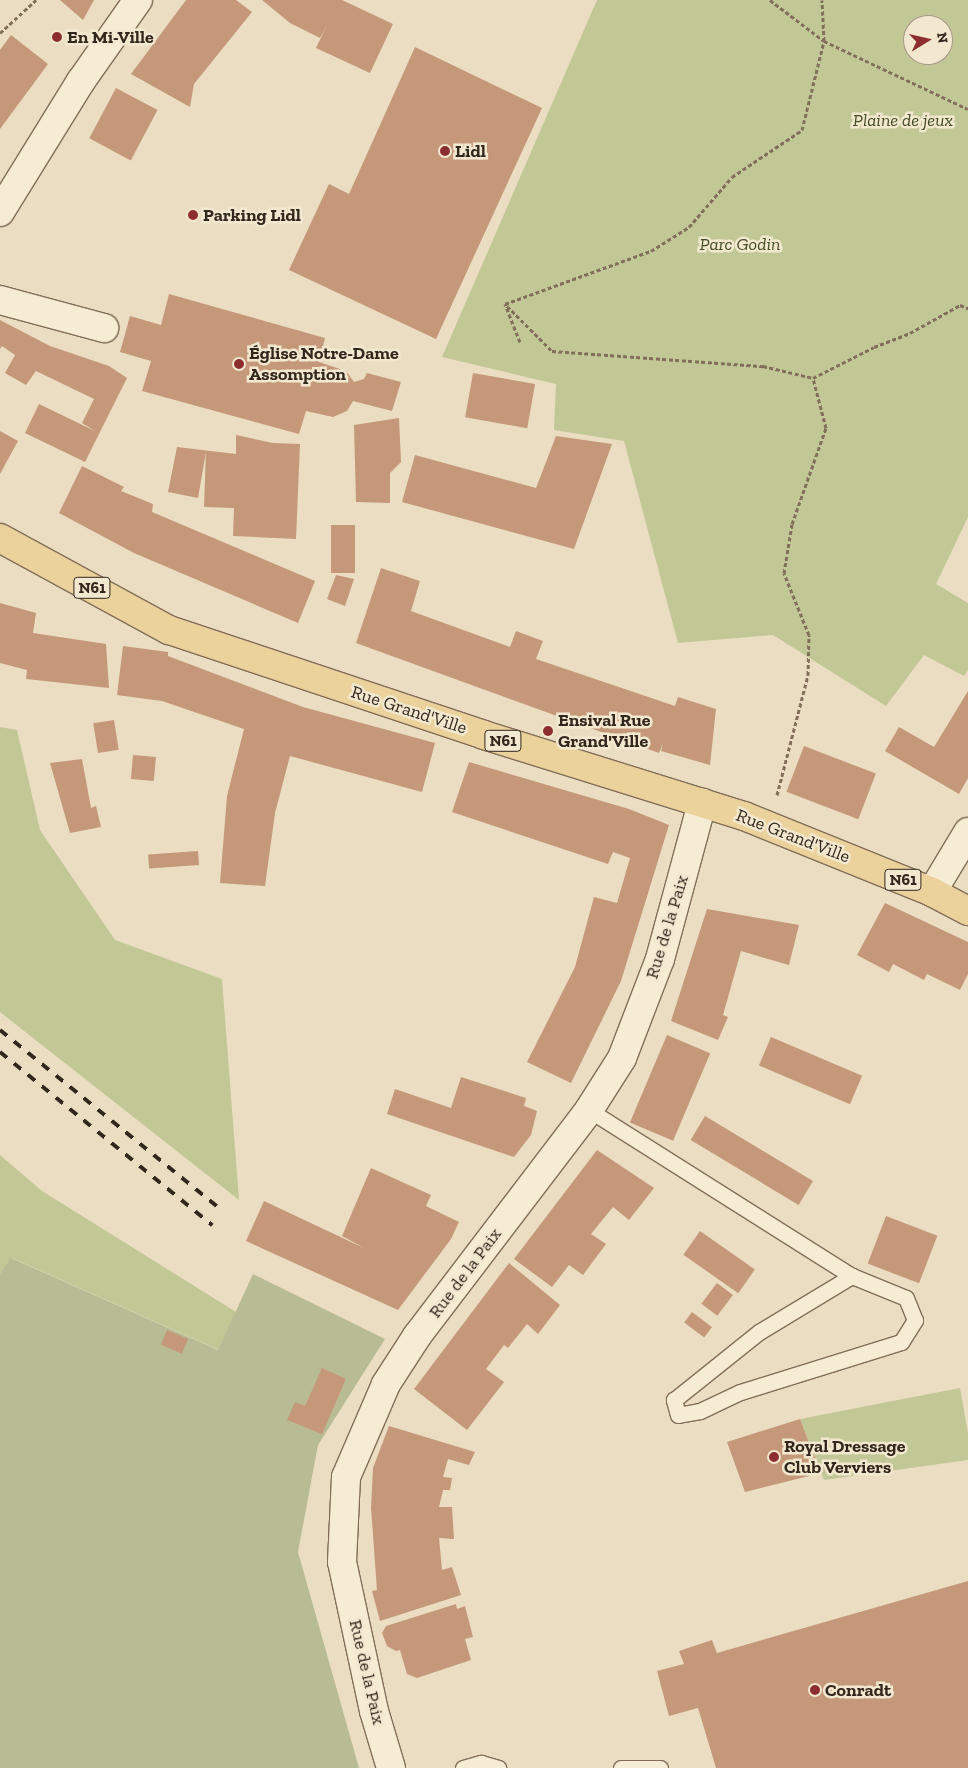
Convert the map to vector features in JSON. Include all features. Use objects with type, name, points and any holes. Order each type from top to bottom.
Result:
[{"type":"main road","name":"Rue Grand'Ville","points":[[0,538],[169,630],[474,732],[744,816],[932,892],[968,911]]},
{"type":"street","points":[[0,212],[81,81],[138,0]]},
{"type":"street","points":[[0,300],[104,328]]},
{"type":"street","name":"Rue de la Paix","points":[[391,1768],[374,1711],[342,1562],[346,1477],[386,1384],[417,1336],[589,1110],[622,1058],[660,959],[702,803]]},
{"type":"street","points":[[932,892],[968,832]]},
{"type":"lane","points":[[589,1110],[852,1276],[906,1298],[915,1320],[900,1342],[740,1392],[700,1411],[678,1415],[674,1400],[759,1332],[852,1276]]},
{"type":"lane","points":[[463,1768],[481,1763],[498,1768]]},
{"type":"lane","points":[[621,1768],[660,1768]]},
{"type":"path","points":[[0,33],[36,0]]},
{"type":"path","points":[[770,0],[824,41],[968,108]]},
{"type":"path","points":[[504,304],[651,251],[689,227],[732,177],[802,130],[824,41],[822,0]]},
{"type":"path","points":[[504,304],[520,342]]},
{"type":"path","points":[[504,304],[552,351],[763,366],[813,378],[874,347],[910,333],[960,305],[968,308]]},
{"type":"path","points":[[769,794],[777,797],[808,675],[809,635],[784,572],[792,524],[826,428],[813,378]]},
{"type":"green space","name":"Parc Godin","points":[[597,0],[968,0],[968,517],[936,584],[968,603],[968,670],[964,676],[924,655],[886,706],[773,635],[678,643],[624,441],[554,430],[556,384],[442,357]]},
{"type":"green space","points":[[0,727],[17,730],[40,830],[115,940],[222,979],[239,1200],[0,1012]]},
{"type":"green space","points":[[0,1155],[42,1191],[236,1312],[219,1350],[12,1258],[0,1274]]},
{"type":"green space","points":[[11,1258],[218,1350],[253,1274],[385,1339],[318,1445],[298,1552],[359,1768],[0,1768],[0,1274]]},
{"type":"green space","points":[[960,1388],[968,1433],[968,1460],[824,1480],[800,1419]]},
{"type":"building","points":[[60,0],[94,0],[83,20]]},
{"type":"building","points":[[186,0],[236,0],[252,12],[194,84],[190,107],[131,74]]},
{"type":"building","points":[[262,0],[342,0],[393,24],[370,73],[316,48],[327,25],[320,38],[290,23]]},
{"type":"building","points":[[11,35],[48,64],[0,129],[0,50]]},
{"type":"building","name":"Lidl","points":[[415,47],[542,108],[436,339],[289,270],[329,184],[349,194]]},
{"type":"building","points":[[116,88],[157,110],[131,160],[89,138]]},
{"type":"building","name":"Église Notre-Dame Assomption","points":[[169,294],[325,338],[319,362],[346,371],[354,382],[364,379],[367,373],[401,382],[392,411],[353,401],[347,411],[333,417],[306,411],[299,434],[142,391],[151,361],[120,352],[130,316],[161,325]]},
{"type":"building","points":[[0,320],[50,346],[109,366],[127,378],[85,462],[25,433],[39,404],[95,431],[82,423],[94,399],[36,371],[26,385],[5,373],[15,355],[2,346],[0,349]]},
{"type":"building","points":[[473,373],[535,384],[527,428],[465,417]]},
{"type":"building","points":[[399,418],[401,462],[390,473],[390,503],[356,502],[354,425]]},
{"type":"building","points":[[0,431],[18,441],[0,474]]},
{"type":"building","points":[[236,435],[273,443],[300,444],[296,539],[233,536],[234,508],[204,507],[206,452],[198,498],[168,492],[177,447],[236,454]]},
{"type":"building","points":[[556,436],[612,444],[574,549],[402,502],[415,455],[536,488]]},
{"type":"building","points":[[82,466],[124,487],[121,491],[153,504],[152,512],[315,581],[298,623],[134,553],[59,513]]},
{"type":"building","points":[[331,525],[355,525],[355,573],[331,573]]},
{"type":"building","points":[[381,568],[420,581],[411,611],[510,647],[516,631],[543,641],[536,659],[675,706],[678,697],[716,709],[710,765],[661,751],[663,743],[659,753],[356,643]]},
{"type":"building","points":[[336,575],[354,579],[345,606],[327,599]]},
{"type":"building","points":[[0,603],[36,613],[33,633],[106,644],[109,688],[26,679],[27,670],[0,663]]},
{"type":"building","points":[[123,646],[168,652],[168,656],[303,707],[435,743],[422,792],[290,756],[275,813],[265,886],[220,883],[227,796],[244,729],[162,701],[117,695]]},
{"type":"building","points":[[968,691],[968,778],[959,794],[885,751],[899,727],[934,747]]},
{"type":"building","points":[[114,720],[119,750],[98,753],[93,723]]},
{"type":"building","points":[[804,746],[876,774],[858,819],[786,792]]},
{"type":"building","points":[[133,755],[156,757],[154,781],[131,779]]},
{"type":"building","points":[[82,759],[91,808],[96,806],[101,827],[70,833],[50,763]]},
{"type":"building","points":[[469,762],[629,809],[669,825],[621,981],[571,1083],[527,1062],[575,967],[594,897],[617,903],[630,858],[613,852],[608,864],[452,812]]},
{"type":"building","points":[[198,851],[199,865],[149,868],[148,854]]},
{"type":"building","points":[[885,903],[968,942],[968,974],[960,990],[927,974],[924,980],[893,964],[889,972],[857,955]]},
{"type":"building","points":[[707,909],[799,925],[789,965],[741,951],[723,1015],[728,1017],[718,1040],[671,1021]]},
{"type":"building","points":[[667,1035],[710,1053],[673,1141],[630,1122]]},
{"type":"building","points":[[771,1037],[862,1076],[850,1104],[759,1066]]},
{"type":"building","points":[[461,1077],[526,1098],[524,1106],[537,1111],[531,1135],[514,1157],[387,1114],[395,1089],[451,1108]]},
{"type":"building","points":[[705,1116],[813,1181],[799,1205],[691,1140]]},
{"type":"building","points":[[597,1150],[654,1188],[629,1220],[613,1207],[591,1234],[606,1244],[583,1275],[569,1265],[552,1287],[514,1259]]},
{"type":"building","points":[[371,1168],[431,1195],[426,1206],[459,1222],[451,1239],[398,1310],[246,1241],[264,1201],[366,1249],[342,1236]]},
{"type":"building","points":[[886,1216],[937,1236],[919,1283],[868,1264]]},
{"type":"building","points":[[700,1231],[755,1269],[738,1293],[683,1255]]},
{"type":"building","points":[[509,1263],[560,1305],[538,1334],[527,1324],[508,1348],[504,1345],[486,1369],[504,1382],[467,1430],[414,1389]]},
{"type":"building","points":[[717,1283],[733,1295],[717,1316],[701,1304]]},
{"type":"building","points":[[692,1312],[712,1327],[704,1337],[684,1322]]},
{"type":"building","points":[[167,1330],[188,1339],[182,1354],[161,1345]]},
{"type":"building","points":[[322,1368],[346,1379],[322,1434],[287,1420],[295,1402],[305,1406]]},
{"type":"building","name":"Royal Dressage Club Verviers","points":[[800,1419],[821,1473],[745,1492],[727,1442]]},
{"type":"building","points":[[389,1426],[475,1452],[469,1465],[448,1459],[443,1477],[452,1478],[450,1490],[443,1490],[439,1507],[452,1507],[454,1539],[439,1538],[442,1570],[452,1567],[461,1595],[380,1621],[372,1591],[377,1590],[371,1508],[373,1468]]},
{"type":"building","name":"Conradt","points":[[968,1581],[968,1768],[716,1768],[698,1708],[669,1716],[657,1671],[684,1664],[679,1651],[712,1640],[717,1653]]},
{"type":"building","points":[[456,1604],[457,1609],[465,1606],[473,1637],[465,1639],[471,1660],[417,1678],[407,1674],[400,1650],[396,1651],[387,1646],[382,1633],[386,1626]]},
{"type":"railway","points":[[0,1030],[223,1211]]},
{"type":"railway","points":[[0,1052],[212,1225]]},
{"type":"place","name":"En Mi-Ville","points":[[57,37]]},
{"type":"place","name":"Lidl","points":[[445,151]]},
{"type":"place","name":"Parking Lidl","points":[[193,215]]},
{"type":"place","name":"Église Notre-Dame Assomption","points":[[239,364]]},
{"type":"place","name":"Ensival Rue Grand'Ville","points":[[548,731]]},
{"type":"place","name":"Royal Dressage Club Verviers","points":[[774,1457]]},
{"type":"place","name":"Conradt","points":[[815,1690]]},
{"type":"park label","name":"Plaine de jeux","points":[[903,120]]}]
